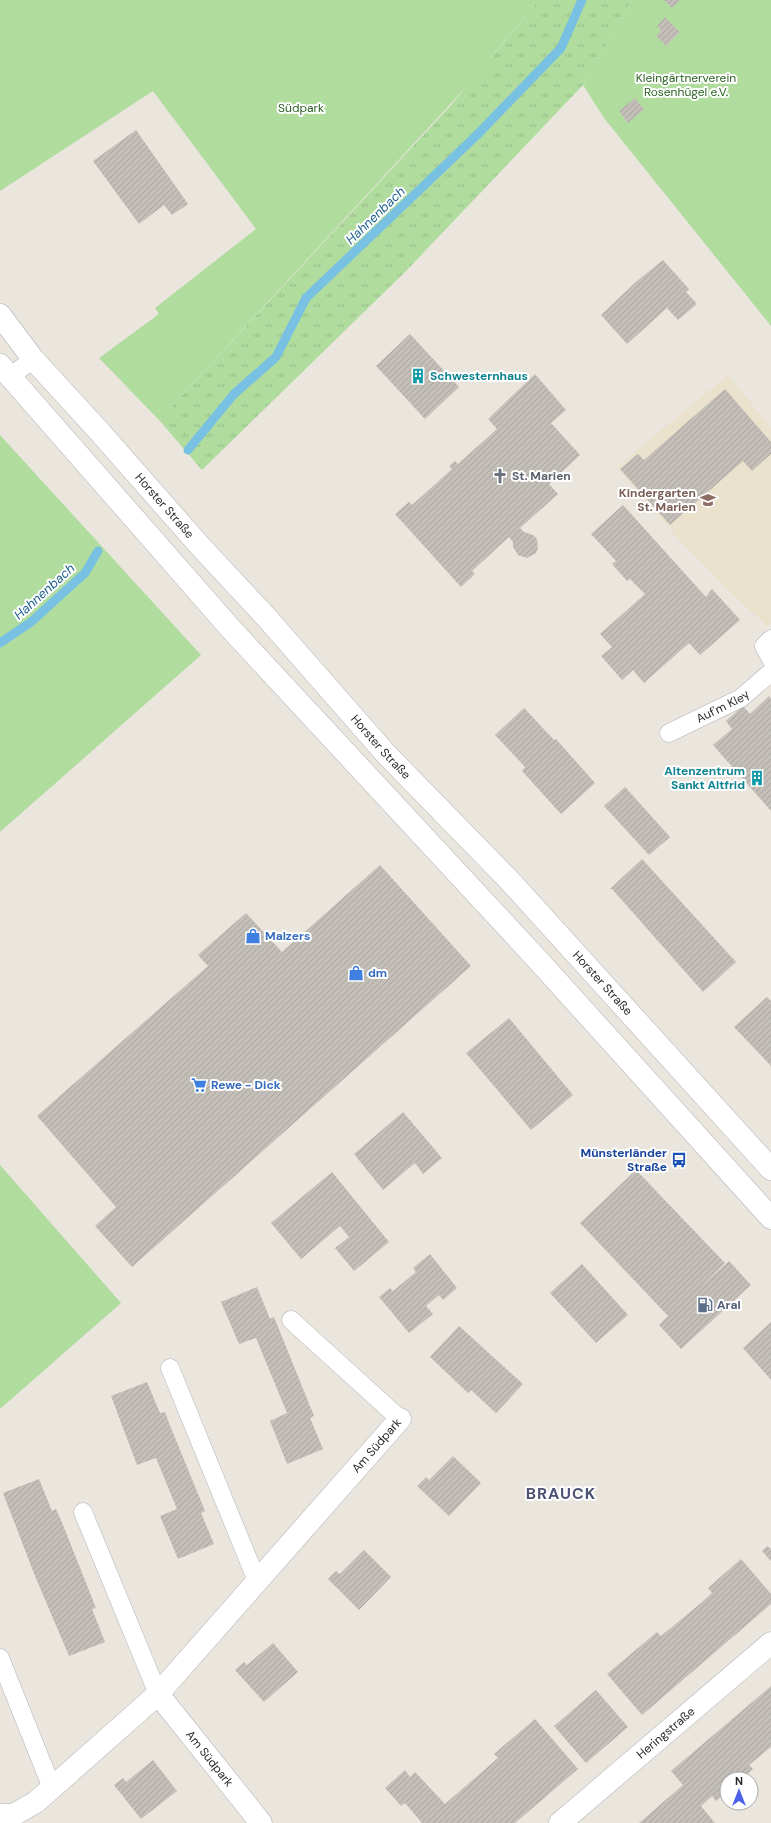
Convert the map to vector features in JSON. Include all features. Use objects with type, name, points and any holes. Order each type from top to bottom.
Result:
[{"type":"main road","name":"Horster Straße","points":[[0,315],[33,359],[200,546],[267,618],[386,754],[509,880],[771,1169]]},
{"type":"main road","points":[[5,371],[231,629],[537,959],[771,1218]]},
{"type":"main road","name":"Am Südpark","points":[[0,1815],[13,1814],[36,1802],[158,1694],[400,1419]]},
{"type":"main road","name":"Heringstraße","points":[[560,1823],[771,1643]]},
{"type":"main road","name":"Am Südpark","points":[[158,1694],[261,1823]]},
{"type":"lane","points":[[5,371],[33,359]]},
{"type":"lane","points":[[771,639],[764,646],[771,659]]},
{"type":"lane","name":"Auf'm Kley","points":[[669,733],[741,698],[771,672]]},
{"type":"lane","name":"Am Südpark","points":[[291,1320],[400,1419]]},
{"type":"lane","points":[[170,1368],[257,1581]]},
{"type":"lane","name":"Am Südpark","points":[[83,1512],[158,1694]]},
{"type":"lane","points":[[0,1658],[52,1788]]},
{"type":"shaded area","name":"Kindergarten St. Marien","points":[[728,375],[771,428],[771,623],[767,626],[725,587],[673,533],[617,467]]},
{"type":"green space","name":"Südpark","points":[[0,0],[538,0],[490,58],[491,70],[487,80],[479,86],[467,86],[159,420],[99,358],[159,314],[155,308],[256,229],[153,91],[0,191]]},
{"type":"green space","points":[[538,0],[631,0],[625,15],[583,85],[406,271],[202,470],[159,420],[451,105]]},
{"type":"green space","name":"Kleingärtnerverein Rosenhügel e.V.","points":[[631,0],[771,0],[771,326],[604,118],[583,85],[625,15]]},
{"type":"green space","points":[[0,435],[201,655],[0,832]]},
{"type":"green space","points":[[0,1165],[121,1303],[0,1409]]},
{"type":"building","points":[[664,0],[680,0],[672,8]]},
{"type":"building","points":[[665,17],[680,32],[666,46],[656,36],[661,30],[657,26]]},
{"type":"building","points":[[635,98],[644,109],[628,123],[619,111]]},
{"type":"building","points":[[136,130],[188,204],[172,215],[164,205],[139,224],[93,161]]},
{"type":"building","points":[[663,260],[689,289],[686,292],[697,304],[678,320],[667,308],[627,344],[601,315],[637,281]]},
{"type":"building","name":"Schwesternhaus","points":[[410,334],[459,387],[425,419],[376,366]]},
{"type":"building","name":"St. Marien","points":[[535,374],[566,410],[551,423],[580,455],[549,484],[558,494],[520,528],[537,539],[538,548],[536,553],[527,558],[518,555],[513,547],[513,542],[509,537],[472,571],[475,574],[461,587],[395,514],[409,502],[412,505],[452,469],[449,466],[455,461],[458,464],[497,429],[488,419]]},
{"type":"building","points":[[725,389],[771,442],[771,454],[752,471],[743,461],[670,525],[620,469],[638,454],[644,460]]},
{"type":"building","points":[[623,505],[706,597],[712,589],[740,620],[700,655],[689,643],[644,683],[633,670],[622,680],[601,656],[612,647],[600,634],[645,594],[630,579],[627,581],[612,564],[616,561],[591,534]]},
{"type":"building","name":"Altenzentrum Sankt Altfrid","points":[[769,696],[771,699],[771,811],[713,745],[732,729],[726,721],[743,706],[750,714]]},
{"type":"building","points":[[524,708],[554,740],[556,739],[595,783],[561,814],[522,771],[525,767],[495,735]]},
{"type":"building","points":[[625,787],[670,837],[649,855],[604,806]]},
{"type":"building","points":[[642,859],[736,962],[703,992],[612,889],[610,889]]},
{"type":"building","points":[[380,865],[471,966],[132,1267],[95,1226],[116,1207],[37,1116],[208,966],[198,955],[246,913],[282,952]]},
{"type":"building","points":[[767,997],[771,1001],[771,1066],[734,1027]]},
{"type":"building","points":[[509,1018],[573,1095],[531,1130],[466,1053]]},
{"type":"building","points":[[403,1112],[442,1158],[423,1174],[415,1163],[383,1190],[354,1154]]},
{"type":"building","points":[[636,1170],[725,1263],[701,1286],[729,1261],[751,1285],[681,1349],[659,1325],[668,1316],[580,1223]]},
{"type":"building","points":[[332,1172],[389,1242],[354,1271],[335,1248],[349,1237],[340,1226],[301,1259],[271,1223]]},
{"type":"building","points":[[430,1254],[457,1288],[443,1300],[439,1295],[426,1306],[433,1314],[409,1333],[379,1297],[390,1288],[393,1291],[416,1272],[413,1268]]},
{"type":"building","points":[[582,1264],[628,1315],[596,1343],[550,1293]]},
{"type":"building","points":[[257,1287],[270,1319],[274,1317],[314,1416],[310,1418],[323,1449],[287,1464],[270,1421],[287,1413],[256,1338],[239,1344],[221,1302]]},
{"type":"building","points":[[771,1322],[771,1380],[743,1348]]},
{"type":"building","points":[[459,1326],[523,1384],[496,1413],[471,1390],[468,1393],[430,1357]]},
{"type":"building","points":[[147,1382],[160,1413],[165,1412],[205,1511],[201,1513],[214,1544],[178,1559],[160,1516],[177,1509],[156,1458],[137,1465],[111,1396]]},
{"type":"building","points":[[453,1456],[481,1483],[449,1516],[417,1486],[426,1477],[429,1480]]},
{"type":"building","points":[[39,1479],[52,1511],[56,1509],[61,1520],[96,1608],[92,1609],[105,1642],[69,1656],[35,1576],[3,1493]]},
{"type":"building","points":[[767,1546],[771,1549],[771,1561],[762,1551]]},
{"type":"building","points":[[364,1550],[391,1577],[359,1610],[328,1579],[336,1571],[340,1574]]},
{"type":"building","points":[[741,1559],[771,1594],[771,1604],[642,1715],[607,1674],[657,1632],[661,1636],[701,1603],[712,1593],[708,1588]]},
{"type":"building","points":[[273,1643],[298,1672],[264,1702],[235,1670],[244,1662],[247,1665]]},
{"type":"building","points":[[771,1686],[771,1747],[749,1765],[753,1769],[751,1771],[719,1771],[719,1799],[716,1801],[712,1796],[701,1806],[715,1823],[639,1823],[683,1785],[671,1771]]},
{"type":"building","points":[[596,1690],[628,1727],[586,1763],[554,1726]]},
{"type":"building","points":[[535,1719],[578,1769],[515,1823],[422,1823],[405,1803],[401,1806],[385,1788],[405,1770],[410,1777],[415,1772],[445,1804],[498,1758],[494,1754]]},
{"type":"building","points":[[153,1760],[177,1791],[141,1819],[114,1785],[123,1778],[126,1782]]},
{"type":"waterway","name":"Hahnenbach","points":[[188,450],[234,394],[276,357],[306,298],[477,135],[561,48],[582,0]]},
{"type":"waterway","name":"Hahnenbach","points":[[0,643],[31,622],[85,573],[98,551]]},
{"type":"place","name":"Schwesternhaus","points":[[418,376]]},
{"type":"place","name":"St. Marien","points":[[500,476]]},
{"type":"place","name":"Kindergarten St. Marien","points":[[708,500]]},
{"type":"place","name":"Altenzentrum Sankt Altfrid","points":[[757,778]]},
{"type":"place","name":"Malzers","points":[[253,936]]},
{"type":"place","name":"dm","points":[[356,973]]},
{"type":"place","name":"Rewe - Dick","points":[[199,1085]]},
{"type":"place","name":"Münsterländer Straße","points":[[679,1160]]},
{"type":"place","name":"Aral","points":[[705,1305]]},
{"type":"district","name":"BRAUCK","points":[[561,1493]]}]
